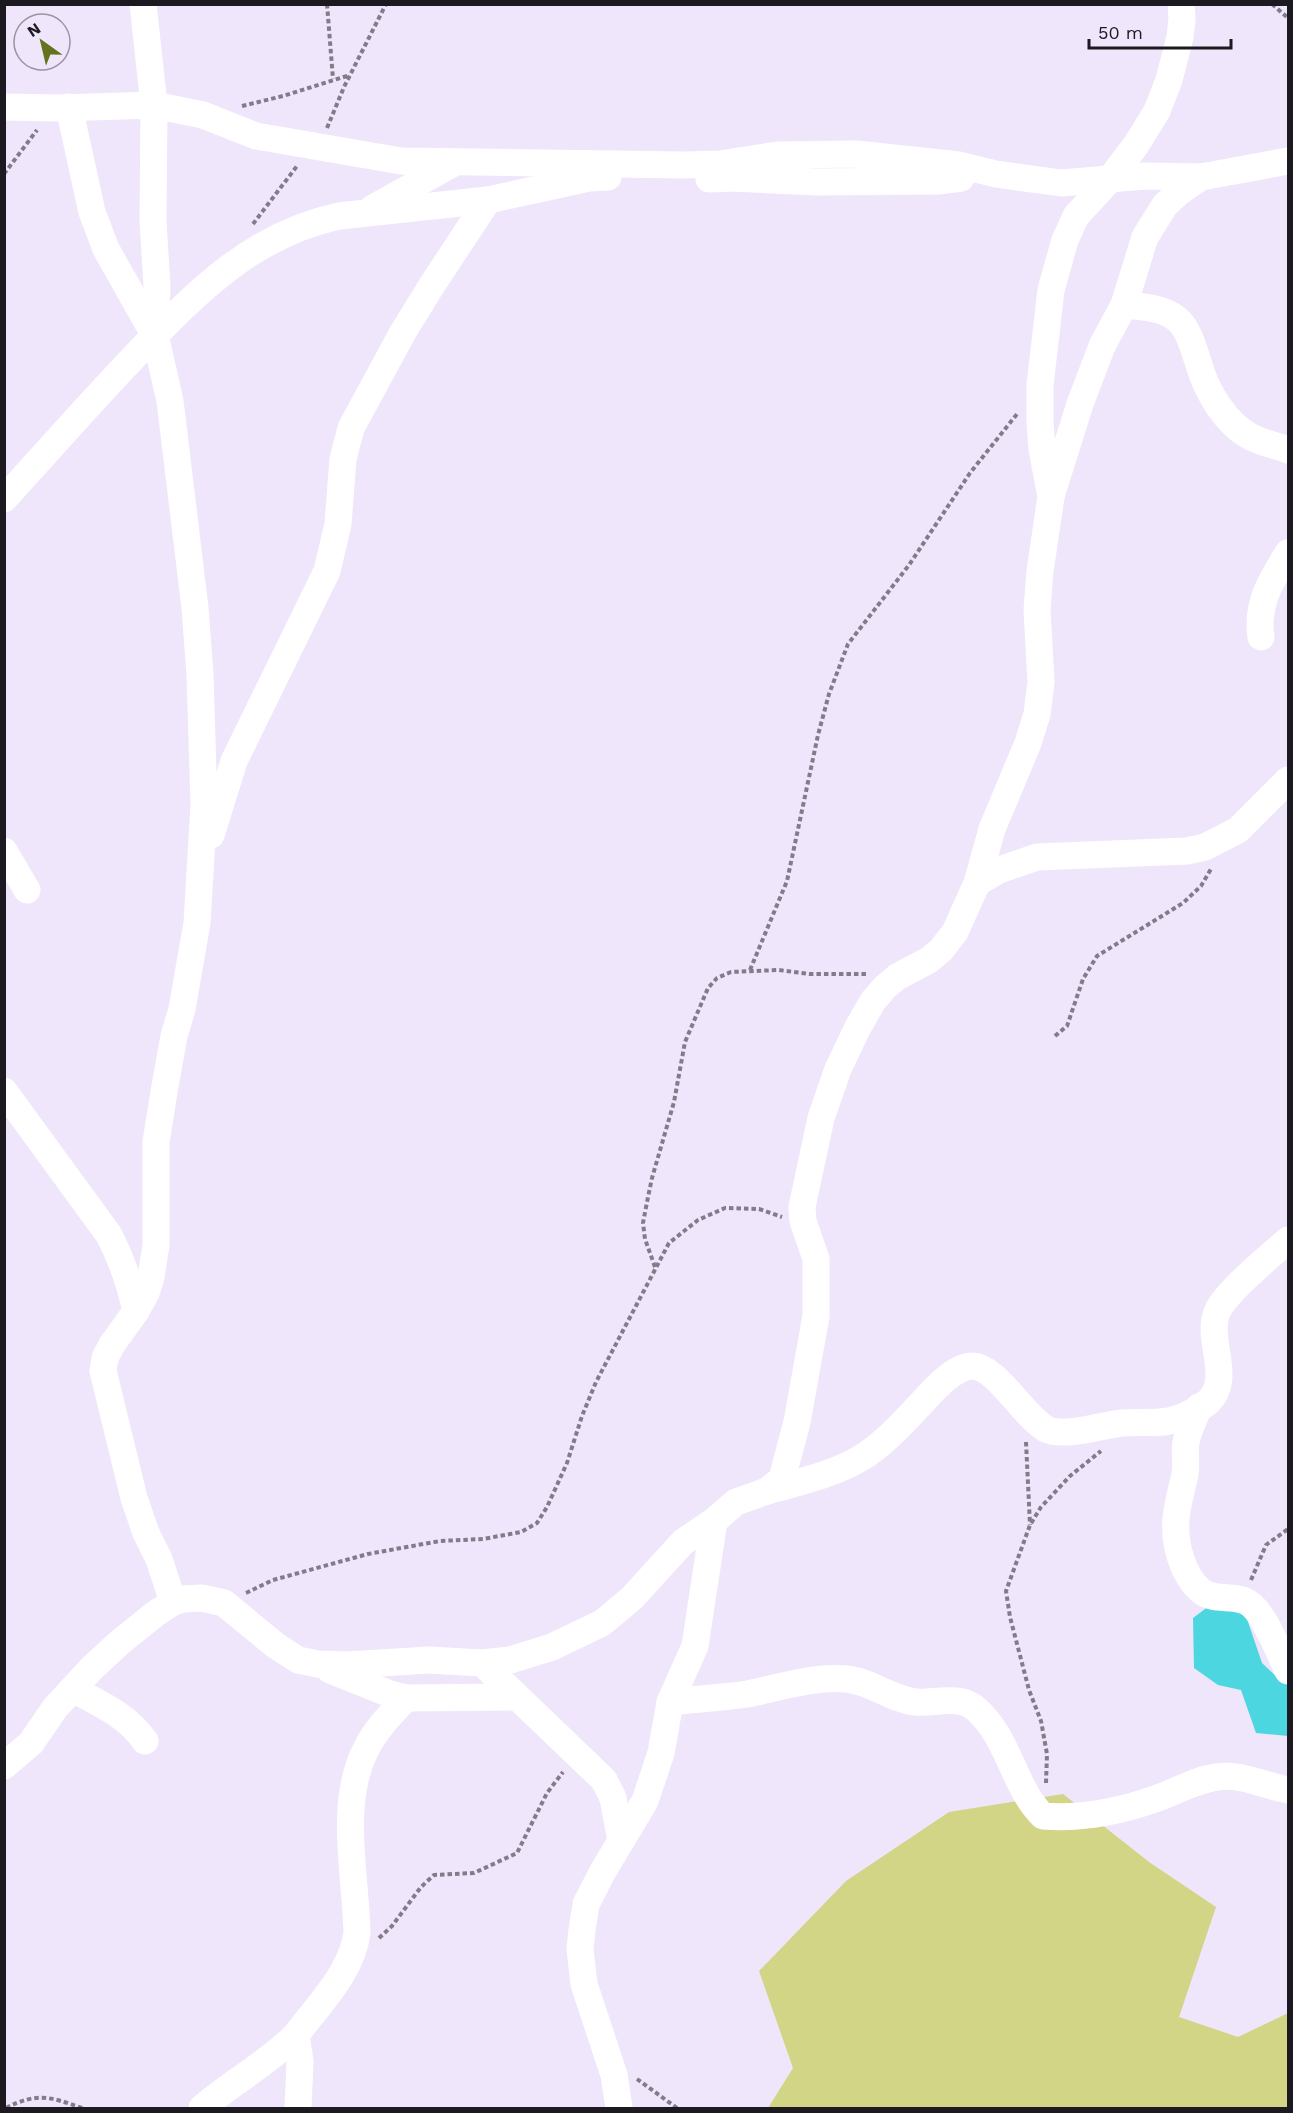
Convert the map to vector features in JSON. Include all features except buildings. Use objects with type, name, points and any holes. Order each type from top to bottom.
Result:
[{"type":"street","points":[[143,4],[154,105],[153,221],[157,287],[155,335],[170,400],[195,608],[203,731],[204,805],[197,923],[156,1143],[156,1245],[151,1278],[136,1311],[111,1346],[105,1358],[103,1371],[139,1513],[159,1559],[173,1602]]},
{"type":"street","points":[[1051,497],[1042,449],[1040,386],[1051,290],[1065,240],[1076,216],[1110,179],[1136,145],[1157,111],[1169,81],[1180,37],[1182,19],[1180,4]]},
{"type":"street","points":[[4,107],[154,105],[203,116],[256,136],[401,161],[684,165],[720,164],[777,155],[856,154],[959,165],[996,174],[1061,183],[1145,176],[1201,177],[1288,161]]},
{"type":"street","points":[[63,108],[92,212],[106,249],[155,335]]},
{"type":"street","points":[[367,212],[453,163]]},
{"type":"street","points":[[4,499],[52,444],[179,309],[233,263],[289,233],[318,221],[367,212],[438,207],[488,200],[603,177],[689,181],[732,178],[817,182],[938,181],[996,174]]},
{"type":"street","points":[[767,1491],[782,1479],[789,1457],[798,1422],[816,1316],[816,1259],[803,1221],[802,1207],[821,1118],[838,1069],[873,1000],[897,977],[941,950],[955,932],[977,883],[992,829],[1028,743],[1037,714],[1041,682],[1037,610],[1051,497],[1087,385],[1102,346],[1124,305],[1145,237],[1165,205],[1201,177]]},
{"type":"street","points":[[200,870],[234,761],[327,571],[338,524],[343,459],[351,428],[403,332],[488,200]]},
{"type":"street","points":[[1124,305],[1154,308],[1179,321],[1196,355],[1204,383],[1236,427],[1252,438],[1288,450]]},
{"type":"street","points":[[1261,637],[1258,621],[1262,600],[1272,578],[1288,553]]},
{"type":"street","points":[[977,883],[999,870],[1036,857],[1187,851],[1205,847],[1238,830],[1288,780]]},
{"type":"street","points":[[4,851],[27,890]]},
{"type":"street","points":[[4,1091],[109,1235],[128,1278],[136,1311]]},
{"type":"street","points":[[4,1766],[31,1743],[56,1708],[119,1643],[173,1602],[190,1598],[224,1603],[275,1645],[298,1660],[318,1664],[347,1665],[429,1660],[482,1663],[510,1660],[552,1647],[602,1623],[632,1598],[684,1542],[714,1521],[725,1510],[736,1503],[767,1491],[819,1476],[862,1458],[885,1439],[943,1382],[967,1367],[981,1368],[991,1373],[1023,1410],[1052,1432],[1122,1423],[1174,1420],[1210,1399],[1218,1384],[1219,1369],[1214,1331],[1217,1311],[1224,1300],[1288,1240]]},
{"type":"street","points":[[1199,1407],[1186,1441],[1185,1471],[1176,1518],[1176,1538],[1187,1574],[1202,1592],[1210,1596],[1245,1601],[1252,1605],[1263,1620],[1288,1671]]},
{"type":"street","points":[[619,2109],[614,2075],[584,1984],[580,1949],[586,1904],[645,1801],[661,1753],[670,1701],[695,1646],[714,1521]]},
{"type":"street","points":[[482,1663],[603,1780],[613,1798],[621,1841]]},
{"type":"street","points":[[318,1664],[390,1694],[406,1698],[516,1697]]},
{"type":"street","points":[[670,1701],[745,1694],[822,1679],[848,1679],[871,1685],[901,1700],[964,1702],[975,1707],[994,1729],[1012,1762],[1022,1787],[1043,1816],[1064,1818],[1112,1811],[1217,1777],[1238,1776],[1269,1787],[1288,1790]]},
{"type":"street","points":[[74,1689],[120,1715],[137,1730],[145,1741]]},
{"type":"street","points":[[202,2109],[271,2058],[296,2035],[335,1983],[353,1953],[357,1933],[350,1850],[354,1790],[366,1750],[380,1726],[406,1698]]},
{"type":"street","points":[[296,2035],[300,2061],[298,2109]]},
{"type":"path","points":[[327,4],[333,79]]},
{"type":"path","points":[[250,229],[296,167],[318,148],[350,75],[386,4]]},
{"type":"path","points":[[1272,4],[1288,18]]},
{"type":"path","points":[[240,107],[350,75]]},
{"type":"path","points":[[4,174],[25,145],[63,108]]},
{"type":"path","points":[[750,970],[787,881],[821,725],[829,694],[848,644],[909,565],[970,473],[1040,386]]},
{"type":"path","points":[[1055,1036],[1067,1026],[1083,979],[1097,956],[1183,903],[1201,886],[1215,865]]},
{"type":"path","points":[[655,1267],[645,1239],[643,1223],[652,1178],[674,1102],[685,1042],[708,988],[717,978],[731,972],[750,970],[897,977]]},
{"type":"path","points":[[224,1603],[273,1580],[368,1554],[440,1541],[502,1536],[521,1532],[537,1523],[567,1463],[596,1382],[669,1243],[699,1220],[725,1208],[759,1209],[803,1221]]},
{"type":"path","points":[[1023,1410],[1029,1474],[1030,1526]]},
{"type":"path","points":[[1037,1810],[1047,1780],[1047,1754],[1041,1720],[1029,1690],[1010,1617],[1006,1592],[1030,1526],[1041,1507],[1070,1476],[1098,1453],[1108,1448]]},
{"type":"path","points":[[1245,1601],[1254,1570],[1266,1545],[1288,1529]]},
{"type":"path","points":[[353,1953],[387,1931],[424,1884],[434,1875],[472,1874],[517,1853],[547,1793],[577,1754]]},
{"type":"path","points":[[609,2058],[677,2109]]},
{"type":"path","points":[[6,2109],[44,2097],[82,2109]]},
{"type":"green space","points":[[1063,1794],[1149,1862],[1216,1907],[1179,2017],[1238,2037],[1288,2013],[1288,2108],[768,2108],[793,2068],[759,1971],[846,1881],[949,1812]]},
{"type":"water","points":[[1217,1600],[1244,1610],[1262,1663],[1288,1685],[1288,1736],[1256,1733],[1241,1690],[1218,1685],[1194,1668],[1193,1618]]}]
